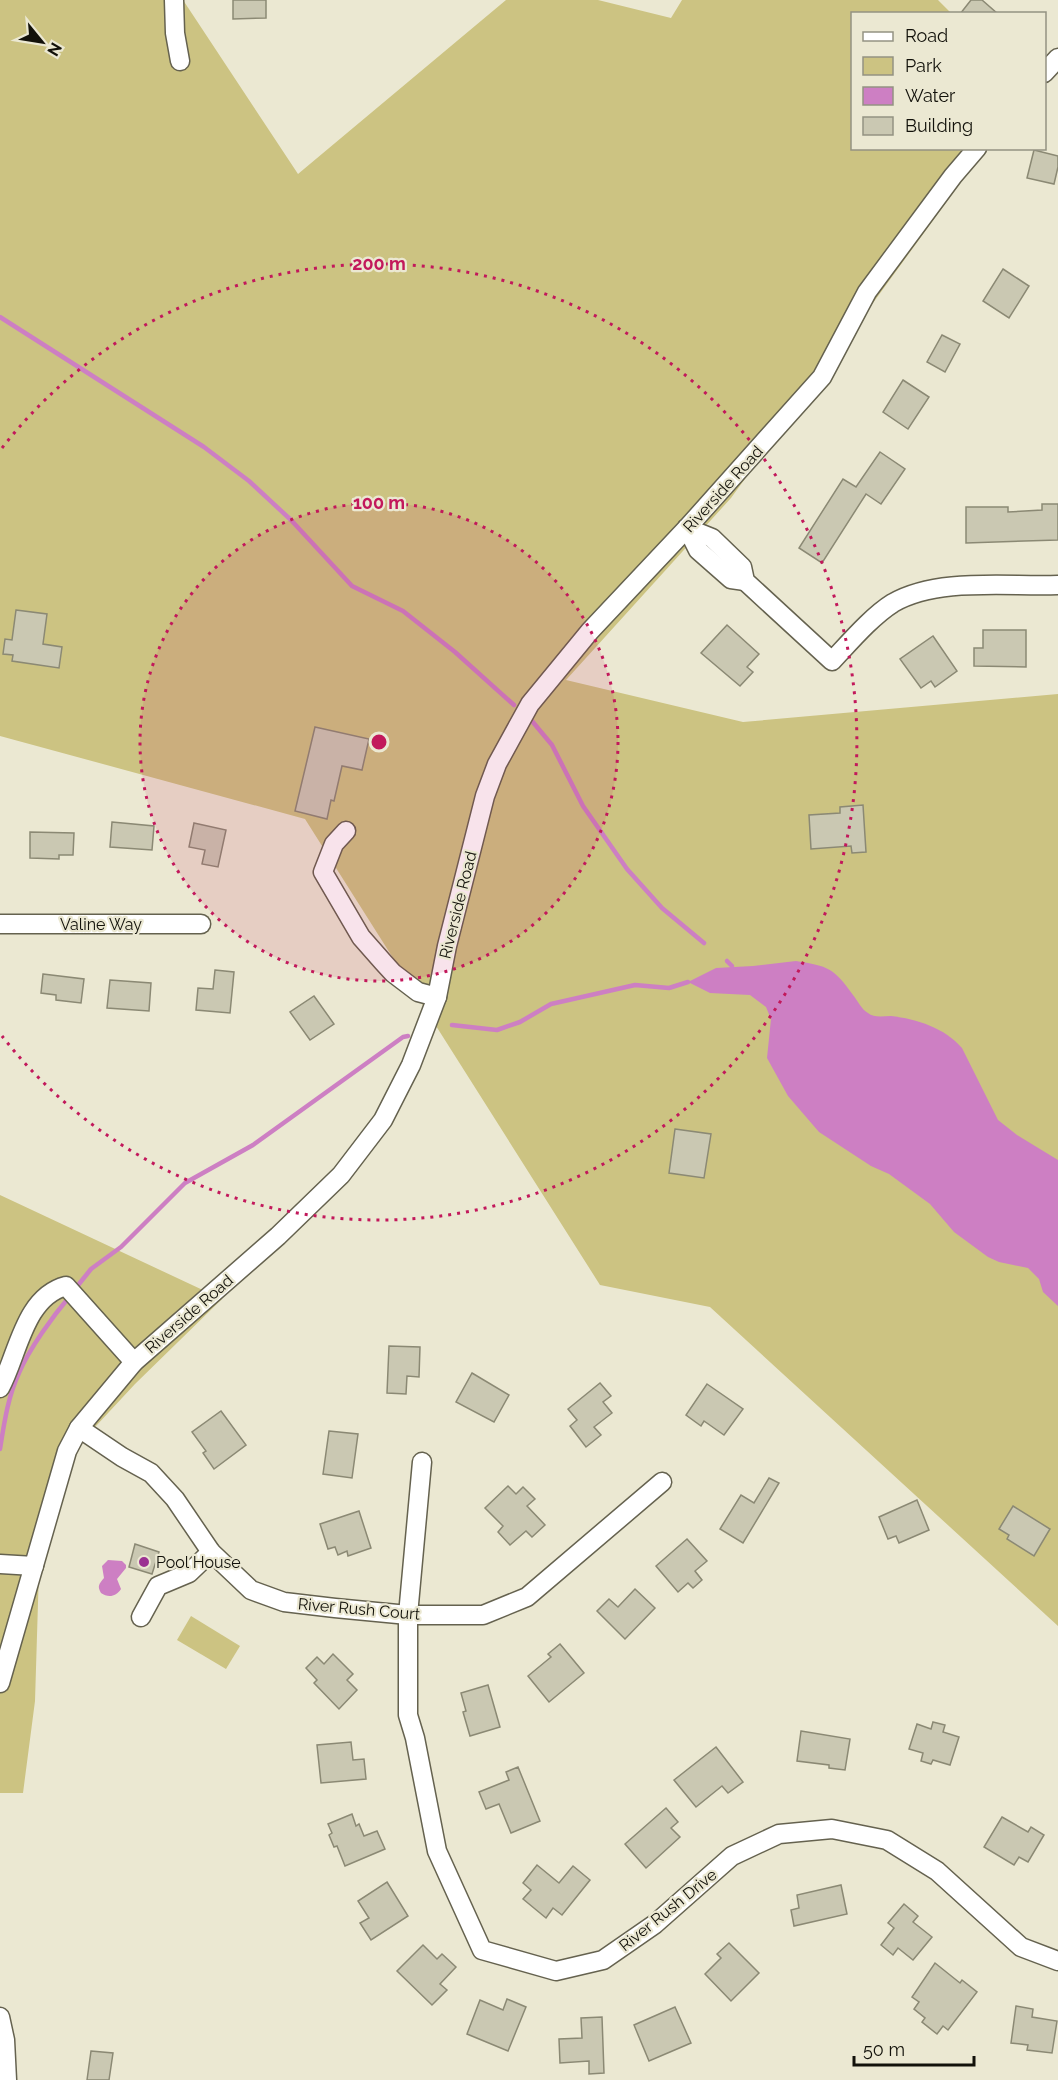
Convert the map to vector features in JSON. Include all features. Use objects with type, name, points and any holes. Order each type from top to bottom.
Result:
[{"type":"street","points":[[174,0],[180,61]]},
{"type":"street","points":[[1046,70],[1058,58]]},
{"type":"street","name":"Riverside Road","points":[[0,1683],[67,1451],[79,1428],[134,1362],[278,1236],[341,1174],[383,1120],[411,1065],[437,998],[447,946],[484,796],[497,764],[530,704],[590,631],[687,528],[822,377],[867,292],[975,150]]},
{"type":"street","points":[[687,528],[698,550],[731,579],[745,581],[832,661],[863,629],[893,603],[931,589],[993,585],[1058,585]]},
{"type":"street","points":[[346,831],[334,844],[323,872],[361,937],[382,962],[418,992],[437,998]]},
{"type":"street","name":"Valine Way","points":[[0,924],[201,924]]},
{"type":"street","points":[[0,1388],[9,1371],[24,1328],[36,1306],[54,1289],[66,1286],[134,1362]]},
{"type":"street","name":"River Rush Court","points":[[79,1428],[122,1457],[151,1473],[176,1499],[211,1552],[251,1590],[284,1602],[408,1615],[483,1615],[527,1597],[662,1482]]},
{"type":"street","name":"River Rush Drive","points":[[422,1462],[408,1615],[408,1715],[415,1737],[437,1851],[482,1950],[556,1971],[603,1960],[655,1924],[732,1857],[779,1834],[832,1829],[887,1840],[937,1871],[1021,1947],[1058,1961]]},
{"type":"street","points":[[141,1617],[158,1586],[189,1573],[211,1552]]},
{"type":"street","points":[[0,1564],[34,1566]]},
{"type":"street","points":[[0,2017],[5,2040],[7,2080]]},
{"type":"green space","points":[[0,0],[183,0],[298,174],[506,0],[598,0],[671,18],[682,0],[938,0],[950,12],[851,12],[851,150],[984,150],[731,498],[566,680],[743,722],[1058,694],[1058,1626],[710,1307],[600,1285],[305,819],[0,736]]},
{"type":"green space","points":[[0,1195],[222,1299],[135,1384],[69,1455],[39,1570],[35,1701],[23,1793],[0,1793]]},
{"type":"green space","points":[[191,1616],[240,1646],[226,1669],[177,1640]]},
{"type":"water","points":[[796,961],[823,967],[835,974],[870,1015],[911,1019],[939,1030],[955,1041],[962,1048],[998,1120],[1017,1135],[1058,1160],[1058,1306],[1043,1292],[1039,1279],[1028,1268],[999,1262],[988,1257],[954,1232],[930,1204],[889,1174],[871,1166],[819,1132],[788,1096],[767,1058],[771,1019],[766,1007],[750,995],[710,993],[688,982],[716,968]]},
{"type":"water","points":[[108,1560],[122,1561],[126,1565],[117,1579],[121,1589],[112,1596],[101,1593],[99,1587],[104,1578],[102,1566]]},
{"type":"building","points":[[233,0],[266,0],[266,18],[233,19]]},
{"type":"building","points":[[971,0],[982,0],[996,12],[962,12]]},
{"type":"building","points":[[1034,150],[1058,156],[1054,184],[1027,178]]},
{"type":"building","points":[[1003,269],[1029,286],[1009,318],[983,301]]},
{"type":"building","points":[[942,335],[960,344],[945,372],[927,362]]},
{"type":"building","points":[[903,380],[929,397],[908,429],[883,412]]},
{"type":"building","points":[[880,452],[905,469],[881,504],[866,494],[822,563],[799,548],[843,479],[856,487]]},
{"type":"building","points":[[1042,504],[1058,504],[1058,540],[966,543],[966,507],[1008,507],[1008,512],[1042,510]]},
{"type":"building","points":[[16,610],[47,614],[43,644],[62,647],[59,668],[12,661],[13,655],[3,654],[5,639],[12,640]]},
{"type":"building","points":[[727,625],[759,654],[747,667],[753,672],[740,686],[701,653]]},
{"type":"building","points":[[983,630],[1026,630],[1026,667],[974,666],[974,648],[983,648]]},
{"type":"building","points":[[933,636],[957,671],[935,687],[931,681],[921,688],[900,659]]},
{"type":"building","points":[[315,727],[369,739],[362,770],[342,766],[334,801],[331,800],[327,819],[295,811]]},
{"type":"building","points":[[863,805],[866,852],[852,853],[851,846],[811,849],[809,815],[840,813],[840,807]]},
{"type":"building","points":[[112,822],[154,826],[152,850],[110,847]]},
{"type":"building","points":[[194,823],[226,830],[218,867],[202,864],[205,850],[189,847]]},
{"type":"building","points":[[30,832],[74,833],[73,855],[59,855],[59,859],[30,858]]},
{"type":"building","points":[[215,970],[234,972],[230,1013],[196,1010],[198,988],[213,989]]},
{"type":"building","points":[[43,974],[84,979],[81,1003],[56,1000],[56,995],[41,993]]},
{"type":"building","points":[[110,980],[151,983],[149,1011],[107,1008]]},
{"type":"building","points":[[314,996],[334,1024],[310,1040],[290,1012]]},
{"type":"building","points":[[675,1129],[711,1134],[704,1178],[669,1173]]},
{"type":"building","points":[[389,1346],[420,1347],[419,1377],[407,1376],[406,1394],[387,1393]]},
{"type":"building","points":[[472,1373],[509,1395],[494,1422],[456,1402]]},
{"type":"building","points":[[600,1383],[611,1396],[603,1402],[612,1413],[594,1427],[601,1435],[586,1447],[570,1426],[577,1420],[568,1409]]},
{"type":"building","points":[[707,1384],[743,1409],[724,1435],[704,1421],[701,1426],[686,1415]]},
{"type":"building","points":[[221,1411],[246,1445],[214,1469],[203,1453],[206,1451],[192,1432]]},
{"type":"building","points":[[329,1431],[358,1434],[352,1478],[323,1474]]},
{"type":"building","points":[[769,1478],[779,1483],[743,1543],[720,1529],[741,1495],[754,1503]]},
{"type":"building","points":[[508,1486],[516,1494],[523,1487],[535,1499],[527,1506],[545,1525],[532,1537],[526,1531],[510,1545],[498,1532],[503,1526],[485,1508]]},
{"type":"building","points":[[917,1500],[929,1530],[899,1543],[896,1536],[888,1539],[879,1517]]},
{"type":"building","points":[[1013,1506],[1050,1529],[1034,1556],[1007,1539],[1009,1535],[999,1529]]},
{"type":"building","points":[[359,1511],[371,1548],[348,1556],[347,1551],[338,1555],[335,1547],[328,1549],[320,1524]]},
{"type":"building","points":[[687,1539],[707,1561],[695,1571],[702,1580],[693,1588],[688,1583],[678,1592],[656,1566]]},
{"type":"building","name":"Pool House","points":[[135,1544],[159,1552],[152,1574],[129,1567]]},
{"type":"building","points":[[635,1589],[655,1608],[625,1639],[597,1611],[609,1599],[618,1607]]},
{"type":"building","points":[[560,1644],[584,1673],[549,1702],[528,1676],[551,1657],[548,1654]]},
{"type":"building","points":[[333,1654],[353,1674],[347,1680],[357,1690],[339,1709],[314,1683],[317,1680],[306,1668],[317,1657],[324,1664]]},
{"type":"building","points":[[488,1685],[500,1727],[470,1736],[463,1712],[466,1711],[461,1693]]},
{"type":"building","points":[[933,1722],[945,1725],[943,1732],[959,1737],[950,1765],[933,1760],[931,1764],[921,1761],[923,1753],[909,1749],[917,1724],[931,1729]]},
{"type":"building","points":[[801,1731],[850,1739],[845,1770],[829,1768],[829,1765],[797,1761]]},
{"type":"building","points":[[351,1742],[353,1760],[364,1759],[366,1779],[321,1783],[317,1745]]},
{"type":"building","points":[[716,1747],[743,1782],[728,1793],[722,1786],[696,1807],[674,1780]]},
{"type":"building","points":[[518,1767],[540,1821],[511,1833],[499,1804],[486,1809],[479,1792],[509,1780],[506,1772]]},
{"type":"building","points":[[666,1808],[678,1822],[671,1828],[680,1837],[646,1868],[625,1844]]},
{"type":"building","points":[[352,1814],[356,1826],[359,1824],[364,1836],[377,1831],[385,1849],[345,1866],[337,1846],[334,1847],[329,1835],[332,1833],[328,1824]]},
{"type":"building","points":[[1002,1817],[1028,1832],[1031,1827],[1044,1835],[1028,1862],[1019,1857],[1014,1865],[984,1847]]},
{"type":"building","points":[[537,1865],[559,1883],[573,1866],[590,1880],[562,1915],[553,1908],[546,1918],[523,1899],[531,1890],[523,1883]]},
{"type":"building","points":[[387,1882],[408,1916],[371,1940],[360,1923],[369,1918],[358,1901]]},
{"type":"building","points":[[841,1885],[847,1914],[794,1926],[791,1910],[799,1908],[797,1895]]},
{"type":"building","points":[[904,1904],[918,1916],[913,1922],[932,1937],[913,1960],[898,1948],[893,1955],[881,1945],[894,1928],[888,1923]]},
{"type":"building","points":[[729,1943],[759,1973],[731,2001],[705,1974],[721,1958],[717,1954]]},
{"type":"building","points":[[423,1945],[437,1959],[442,1954],[456,1967],[440,1984],[447,1990],[432,2005],[397,1971]]},
{"type":"building","points":[[935,1963],[960,1983],[962,1980],[977,1992],[948,2030],[943,2026],[937,2034],[922,2022],[925,2018],[914,2009],[919,2002],[912,1997]]},
{"type":"building","points":[[507,1999],[526,2007],[508,2051],[467,2034],[480,2000],[503,2010]]},
{"type":"building","points":[[1016,2006],[1033,2009],[1032,2017],[1057,2021],[1052,2053],[1027,2050],[1028,2045],[1011,2043]]},
{"type":"building","points":[[675,2007],[691,2043],[649,2061],[634,2025]]},
{"type":"building","points":[[602,2017],[604,2073],[589,2074],[589,2061],[560,2063],[559,2039],[582,2038],[581,2018]]},
{"type":"building","points":[[91,2051],[113,2053],[109,2080],[87,2080]]},
{"type":"waterway","points":[[0,317],[204,447],[249,481],[291,520],[352,586],[403,611],[455,652],[514,705]]},
{"type":"waterway","points":[[532,721],[552,745],[583,806],[627,869],[662,908],[704,943]]},
{"type":"waterway","points":[[727,961],[732,966]]},
{"type":"waterway","points":[[452,1025],[497,1030],[520,1022],[551,1004],[635,985],[669,988],[688,982]]},
{"type":"waterway","points":[[75,1289],[91,1269],[121,1247],[185,1183],[253,1145],[403,1037],[408,1036]]},
{"type":"waterway","points":[[0,1449],[9,1401],[19,1373],[42,1333],[70,1296]]},
{"type":"place","name":"Pool House","points":[[144,1562]]}]
